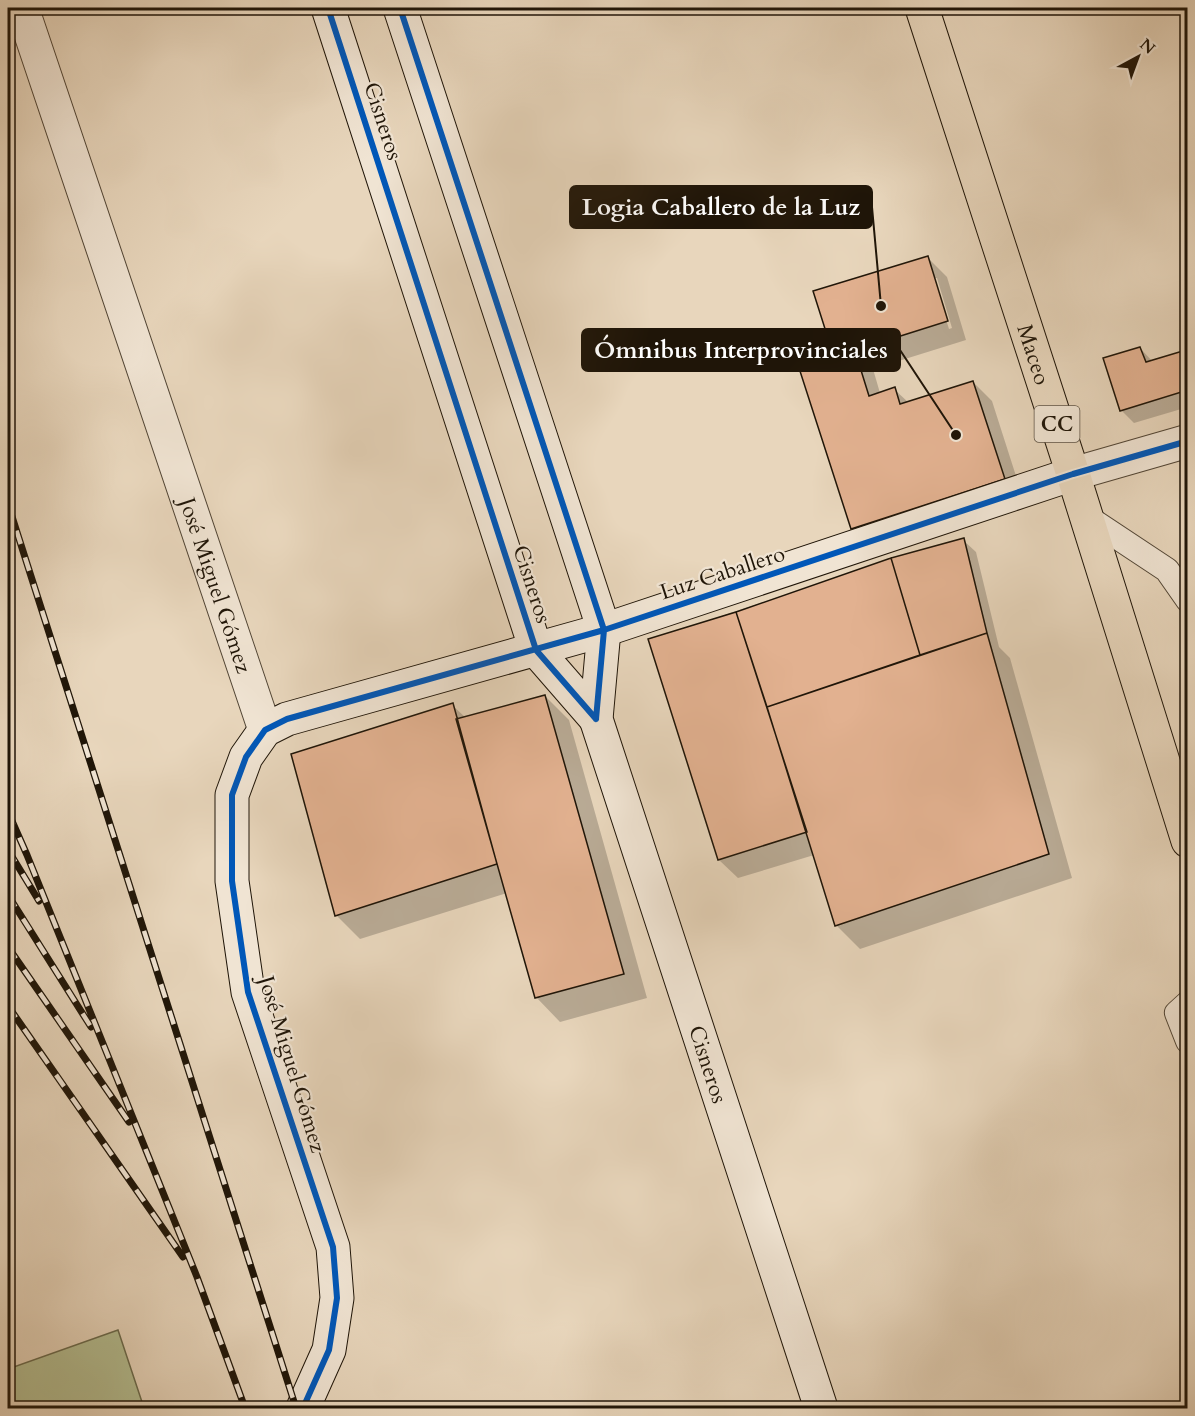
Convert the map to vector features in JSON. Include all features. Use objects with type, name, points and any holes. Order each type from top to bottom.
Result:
[{"type":"highway","name":"Maceo","points":[[922,8],[1087,517],[1188,841]]},
{"type":"street","name":"José Miguel Gómez","points":[[22,8],[266,730],[246,757],[232,795],[232,881],[248,992],[333,1247],[337,1298],[329,1350],[303,1408]]},
{"type":"street","name":"Cisneros","points":[[328,8],[536,650],[596,718]]},
{"type":"street","name":"Cisneros","points":[[400,8],[604,630],[596,718],[821,1408]]},
{"type":"street","name":"Luz Caballero","points":[[266,730],[287,719],[604,630],[1073,474],[1188,441]]},
{"type":"lane","points":[[1087,517],[1167,570],[1188,600]]},
{"type":"lane","points":[[1188,1003],[1177,1013],[1188,1041]]},
{"type":"green space","points":[[118,1330],[144,1408],[8,1408],[8,1369]]},
{"type":"building","points":[[928,256],[948,321],[834,357],[813,291]]},
{"type":"building","points":[[1140,347],[1146,362],[1186,350],[1188,390],[1120,411],[1103,358]]},
{"type":"building","points":[[855,351],[869,396],[895,387],[900,404],[973,381],[1005,479],[851,529],[799,368]]},
{"type":"building","points":[[964,538],[987,633],[920,655],[891,558]]},
{"type":"building","points":[[891,558],[920,655],[767,707],[736,612]]},
{"type":"building","points":[[736,612],[807,832],[718,860],[648,639]]},
{"type":"building","points":[[987,633],[1049,854],[835,926],[767,707]]},
{"type":"building","points":[[545,695],[624,974],[535,998],[456,719]]},
{"type":"building","points":[[453,703],[497,864],[335,916],[291,754]]},
{"type":"railway","points":[[8,504],[296,1408]]},
{"type":"railway","points":[[8,812],[197,1277],[245,1408]]},
{"type":"railway","points":[[8,850],[39,901]]},
{"type":"railway","points":[[8,895],[91,1027]]},
{"type":"railway","points":[[8,947],[129,1122]]},
{"type":"railway","points":[[8,1006],[183,1257]]},
{"type":"cycle path","points":[[328,8],[536,650],[596,719]]},
{"type":"cycle path","points":[[400,8],[604,630],[596,719]]},
{"type":"cycle path","points":[[303,1408],[329,1350],[337,1298],[333,1247],[248,992],[232,881],[232,795],[246,757],[265,730],[287,719],[604,630],[1073,474],[1188,441]]},
{"type":"place","name":"Logia Caballero de la Luz","points":[[881,306]]},
{"type":"place","name":"Ómnibus Interprovinciales","points":[[956,435]]}]
